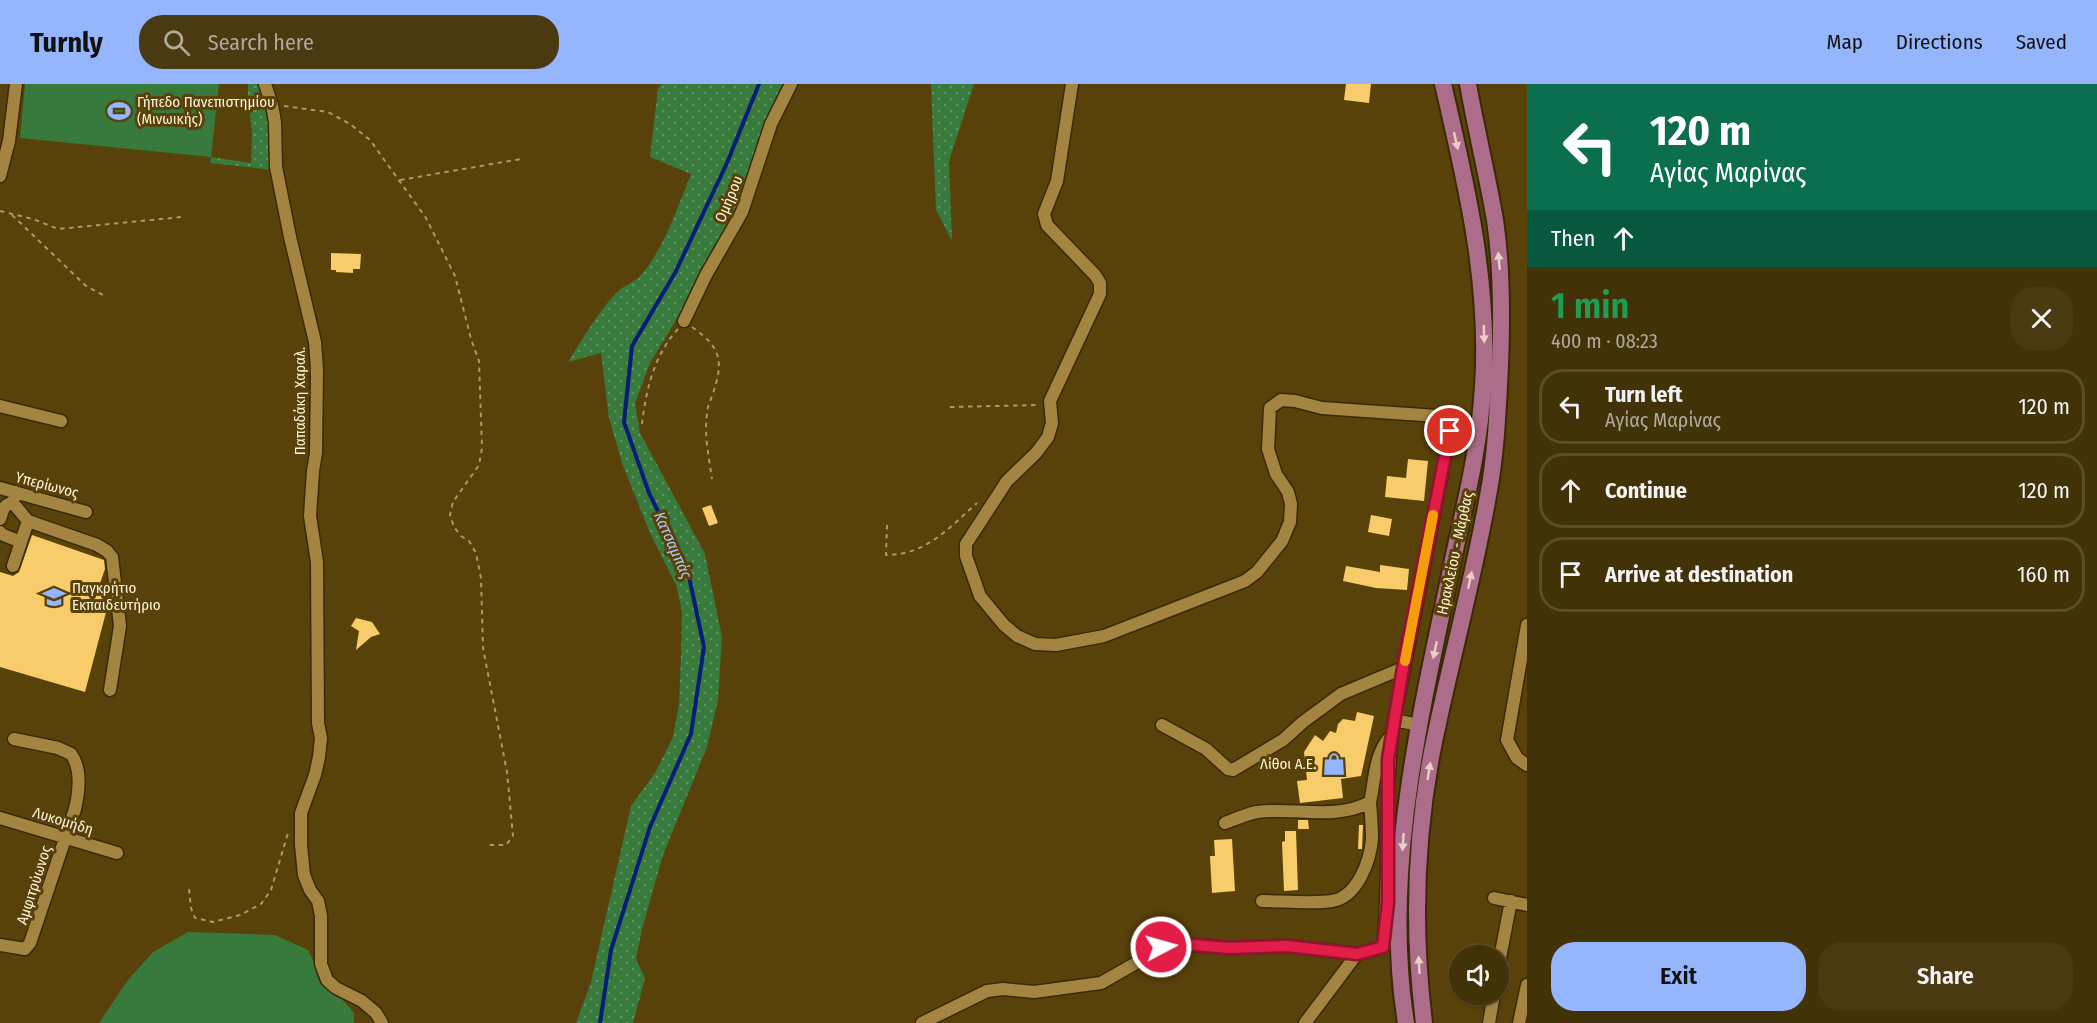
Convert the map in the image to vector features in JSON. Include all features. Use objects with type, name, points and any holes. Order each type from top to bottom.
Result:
[{"type":"main road","name":"Ηρακλείου - Μάρθας","points":[[1406,1023],[1398,925],[1404,826],[1419,725],[1470,481],[1484,388],[1483,292],[1474,230],[1443,84]]},
{"type":"main road","name":"Ηρακλείου - Μάρθας","points":[[1424,1023],[1420,994],[1417,919],[1425,800],[1432,753],[1488,495],[1496,432],[1501,351],[1500,268],[1495,220],[1467,84]]},
{"type":"street","points":[[0,176],[10,133],[16,84]]},
{"type":"street","name":"Παπαδάκη Χαραλ.","points":[[264,84],[272,105],[275,122],[276,167],[290,237],[312,325],[317,370],[316,453],[310,516],[317,562],[318,723],[321,738],[315,775],[301,813]]},
{"type":"street","name":"Ομήρου","points":[[684,321],[706,275],[744,207],[771,124],[791,84]]},
{"type":"street","points":[[922,1023],[987,991],[1003,989],[1034,992],[1101,983],[1172,943],[1229,948],[1287,946],[1357,954],[1383,947],[1388,903],[1388,759],[1403,668],[1450,431],[1446,422],[1437,416],[1322,408],[1295,400],[1281,400],[1270,408],[1268,449],[1276,474],[1288,492],[1291,504],[1290,522],[1282,541],[1268,561],[1245,581],[1104,636],[1056,645],[1035,644],[1017,636],[1004,625],[980,596],[966,556],[966,544],[1007,481],[1036,453],[1048,437],[1052,423],[1050,401],[1100,294],[1100,283],[1095,275],[1047,225],[1044,213],[1057,181],[1072,84]]},
{"type":"street","points":[[0,406],[61,421]]},
{"type":"street","name":"Υπερίωνος","points":[[0,488],[14,498],[86,512]]},
{"type":"street","points":[[0,519],[4,507],[14,498],[28,521],[97,545],[112,557],[120,626],[110,690]]},
{"type":"street","points":[[13,566],[28,521]]},
{"type":"street","points":[[0,532],[21,542]]},
{"type":"street","points":[[1527,626],[1507,740],[1517,758],[1527,765]]},
{"type":"street","points":[[1162,725],[1206,749],[1228,769],[1233,770],[1283,740],[1341,694],[1403,668]]},
{"type":"street","points":[[1394,720],[1419,725]]},
{"type":"street","points":[[1262,901],[1332,901],[1348,895],[1353,889],[1370,853],[1372,838],[1370,802],[1378,759],[1384,744],[1392,735]]},
{"type":"street","points":[[14,739],[58,748],[73,757],[77,769],[78,795],[64,838]]},
{"type":"street","points":[[1226,823],[1256,812],[1318,812],[1357,809],[1370,802]]},
{"type":"street","points":[[301,813],[301,864],[310,890],[318,901],[321,916],[321,964],[327,980],[336,988],[362,1001],[376,1013],[382,1023]]},
{"type":"street","name":"Λυκομήδη","points":[[0,818],[117,853]]},
{"type":"street","name":"Αμφιτρύωνος","points":[[0,945],[25,949],[30,943],[64,838]]},
{"type":"street","points":[[1494,898],[1527,904]]},
{"type":"street","points":[[1502,945],[1511,901]]},
{"type":"street","points":[[1305,1023],[1357,954]]},
{"type":"street","points":[[1520,1023],[1527,986]]},
{"type":"street","points":[[1489,1023],[1492,1005]]},
{"type":"path","points":[[272,105],[328,112],[350,123],[369,140],[426,218],[455,276],[479,361],[482,448],[479,465],[453,502],[450,515],[453,527],[469,541],[476,553],[480,578],[483,648],[507,772],[513,836],[506,845],[489,845]]},
{"type":"path","points":[[400,180],[521,159]]},
{"type":"path","points":[[0,211],[58,229],[182,217]]},
{"type":"path","points":[[10,213],[86,286],[105,296]]},
{"type":"path","points":[[642,424],[648,385],[653,372],[664,347],[684,321],[712,343],[719,357],[713,394],[707,413],[706,435],[712,479]]},
{"type":"path","points":[[950,407],[1050,405]]},
{"type":"path","points":[[887,525],[886,555],[897,555],[929,544],[979,502]]},
{"type":"path","points":[[189,889],[191,908],[195,918],[213,922],[240,915],[261,904],[271,890],[287,835],[301,813]]},
{"type":"green space","name":"Γήπεδο Πανεπιστημίου (Μινωικής)","points":[[25,84],[219,84],[211,157],[20,138]]},
{"type":"green space","points":[[248,84],[261,84],[272,123],[273,170],[210,163],[211,157],[251,163],[252,134]]},
{"type":"green space","points":[[662,84],[786,84],[760,139],[737,205],[681,312],[650,363],[635,403],[640,433],[705,554],[722,637],[718,700],[707,747],[663,855],[642,929],[636,959],[645,978],[633,1023],[576,1023],[591,982],[631,806],[655,773],[673,737],[679,704],[682,611],[676,585],[650,533],[622,463],[609,418],[601,353],[568,362],[590,326],[609,301],[619,290],[639,277],[650,264],[670,226],[691,174],[650,157],[658,88]]},
{"type":"green space","points":[[931,84],[974,84],[949,161],[952,241],[936,210]]},
{"type":"green space","points":[[188,932],[275,935],[308,950],[328,990],[342,999],[354,1013],[354,1023],[99,1023],[128,980],[153,952]]},
{"type":"building","points":[[1346,84],[1371,84],[1369,103],[1344,100]]},
{"type":"building","points":[[331,253],[361,254],[360,269],[353,269],[353,273],[331,270]]},
{"type":"building","points":[[1408,459],[1428,461],[1424,501],[1385,497],[1387,476],[1406,478]]},
{"type":"building","points":[[711,505],[718,523],[709,526],[702,508]]},
{"type":"building","points":[[1371,515],[1392,519],[1389,536],[1368,532]]},
{"type":"building","name":"Παγκρήτιο Εκπαιδευτήριο","points":[[32,535],[104,560],[105,569],[98,589],[108,593],[109,601],[85,692],[0,667],[0,572],[13,576],[19,572]]},
{"type":"building","points":[[1380,565],[1409,569],[1407,590],[1376,588],[1343,581],[1346,566],[1380,572]]},
{"type":"building","points":[[356,618],[372,622],[380,634],[371,637],[356,650],[359,631],[351,626]]},
{"type":"building","name":"Λίθοι Α.Ε.","points":[[1357,712],[1374,716],[1361,776],[1341,779],[1343,798],[1300,803],[1297,781],[1307,780],[1304,752],[1315,735],[1323,741],[1330,731],[1336,733],[1338,724],[1343,719],[1355,721]]},
{"type":"building","points":[[1298,820],[1308,820],[1309,829],[1298,829]]},
{"type":"building","points":[[1359,825],[1363,825],[1362,849],[1358,849]]},
{"type":"building","points":[[1285,831],[1296,831],[1298,890],[1284,891],[1282,842],[1285,841]]},
{"type":"building","points":[[1232,839],[1235,891],[1212,893],[1210,856],[1215,856],[1214,840]]},
{"type":"waterway","name":"Κατσαμπάς","points":[[600,1023],[611,950],[650,827],[691,734],[704,647],[688,572],[649,493],[624,422],[632,346],[675,273],[727,163],[759,84]]},
{"type":"slow traffic","points":[[1405,661],[1433,515]]},
{"type":"place","name":"Γήπεδο Πανεπιστημίου (Μινωικής)","points":[[119,111]]},
{"type":"place","name":"Παγκρήτιο Εκπαιδευτήριο","points":[[54,597]]},
{"type":"place","name":"Λίθοι Α.Ε.","points":[[1334,764]]},
{"type":"route","points":[[1161,947],[1172,943],[1229,948],[1287,946],[1357,954],[1383,947],[1388,903],[1388,759],[1403,668],[1450,431]]}]
